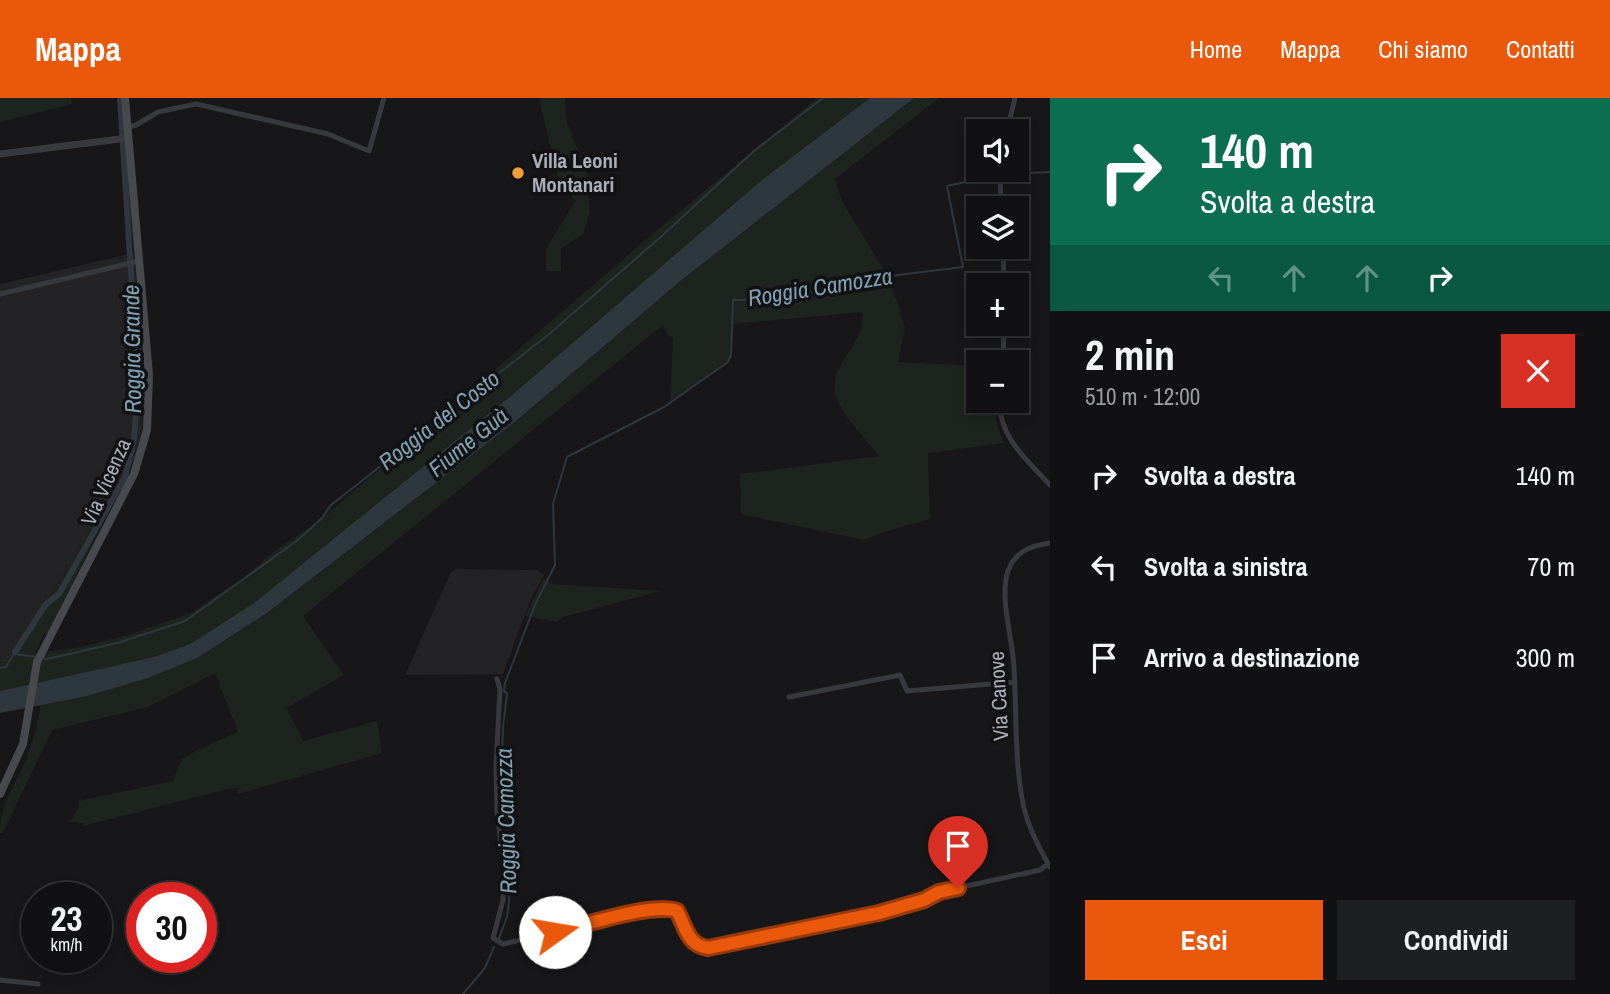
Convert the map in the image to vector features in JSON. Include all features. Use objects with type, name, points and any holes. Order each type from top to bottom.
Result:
[{"type":"main road","name":"Via Vicenza","points":[[0,794],[23,744],[37,662],[134,474],[148,430],[149,400],[125,98]]},
{"type":"street","points":[[128,127],[147,120],[158,112],[181,105],[196,104],[328,134],[369,151],[384,98]]},
{"type":"street","points":[[1010,119],[1015,98]]},
{"type":"street","points":[[0,154],[128,138]]},
{"type":"street","points":[[0,294],[139,261]]},
{"type":"street","points":[[1001,413],[1004,429],[1011,442],[1050,485]]},
{"type":"street","name":"Via Canove","points":[[1049,865],[1033,836],[1024,807],[1005,585],[1014,559],[1024,550],[1050,543]]},
{"type":"street","points":[[789,697],[900,675],[906,691],[1015,682]]},
{"type":"street","points":[[497,679],[500,689],[497,801],[505,873],[503,900],[493,938],[497,942],[513,942],[669,908],[677,911],[690,939],[698,946],[708,948],[879,913],[924,900],[939,892],[1040,870],[1049,865]]},
{"type":"street","points":[[0,980],[38,984]]},
{"type":"shaded area","points":[[0,98],[71,98],[72,104],[0,122]]},
{"type":"shaded area","points":[[539,98],[565,98],[567,123],[586,170],[590,211],[583,234],[561,249],[561,271],[546,271],[546,249],[575,201],[558,179]]},
{"type":"shaded area","points":[[817,98],[870,98],[763,179],[512,395],[254,603],[190,644],[154,657],[0,691],[0,663],[11,662],[107,500],[112,504],[48,634],[44,634],[35,653],[82,647],[128,635],[191,613],[243,578],[276,550],[319,521],[656,231]]},
{"type":"shaded area","points":[[914,98],[939,98],[835,179],[842,201],[887,275],[896,299],[905,328],[898,362],[966,365],[966,413],[996,413],[1004,443],[928,453],[930,519],[864,540],[741,514],[740,474],[879,456],[845,414],[837,399],[835,387],[836,376],[859,334],[862,312],[733,324],[732,358],[670,404],[673,337],[668,336],[663,325],[303,616],[344,675],[287,708],[303,741],[377,721],[382,753],[238,794],[238,788],[228,789],[83,826],[83,823],[69,822],[78,809],[79,801],[173,781],[182,759],[238,732],[215,673],[148,707],[52,730],[3,833],[0,833],[5,805],[28,755],[41,704],[87,696],[197,658],[267,613],[515,422],[678,283]]},
{"type":"shaded area","points":[[134,253],[144,381],[142,432],[136,456],[112,504],[107,501],[11,662],[0,663],[0,284]]},
{"type":"shaded area","points":[[456,569],[537,570],[544,575],[530,601],[503,674],[405,675],[451,572]]},
{"type":"shaded area","points":[[543,579],[554,584],[661,591],[563,617],[557,622],[525,616]]},
{"type":"water","name":"Fiume Guà","points":[[870,98],[914,98],[678,283],[515,422],[267,613],[197,658],[148,678],[87,696],[0,713],[0,691],[154,657],[190,644],[254,603],[512,395],[763,179]]},
{"type":"waterway","name":"Roggia Grande","points":[[15,652],[46,604],[59,594],[125,477],[134,439],[138,384],[120,98]]},
{"type":"waterway","name":"Roggia del Costo","points":[[42,658],[117,643],[185,621],[298,540],[322,518],[331,505],[548,335],[755,150],[823,98]]},
{"type":"waterway","name":"Roggia Camozza","points":[[1029,173],[1050,172]]},
{"type":"waterway","name":"Roggia Camozza","points":[[499,938],[509,902],[511,845],[502,810],[501,793],[507,694],[504,691],[505,683],[535,605],[555,565],[553,504],[567,457],[664,407],[728,362],[731,354],[733,300],[770,300],[865,279],[963,267],[947,186],[966,182]]},
{"type":"waterway","name":"Roggia Grande","points":[[0,668],[6,667],[14,654],[36,657]]},
{"type":"waterway","name":"Roggia Camozza","points":[[463,994],[485,968],[494,947]]},
{"type":"place","name":"Villa Leoni Montanari","points":[[518,173]]},
{"type":"route","points":[[555,932],[669,908],[677,911],[690,939],[698,946],[708,948],[879,913],[958,888]]}]
